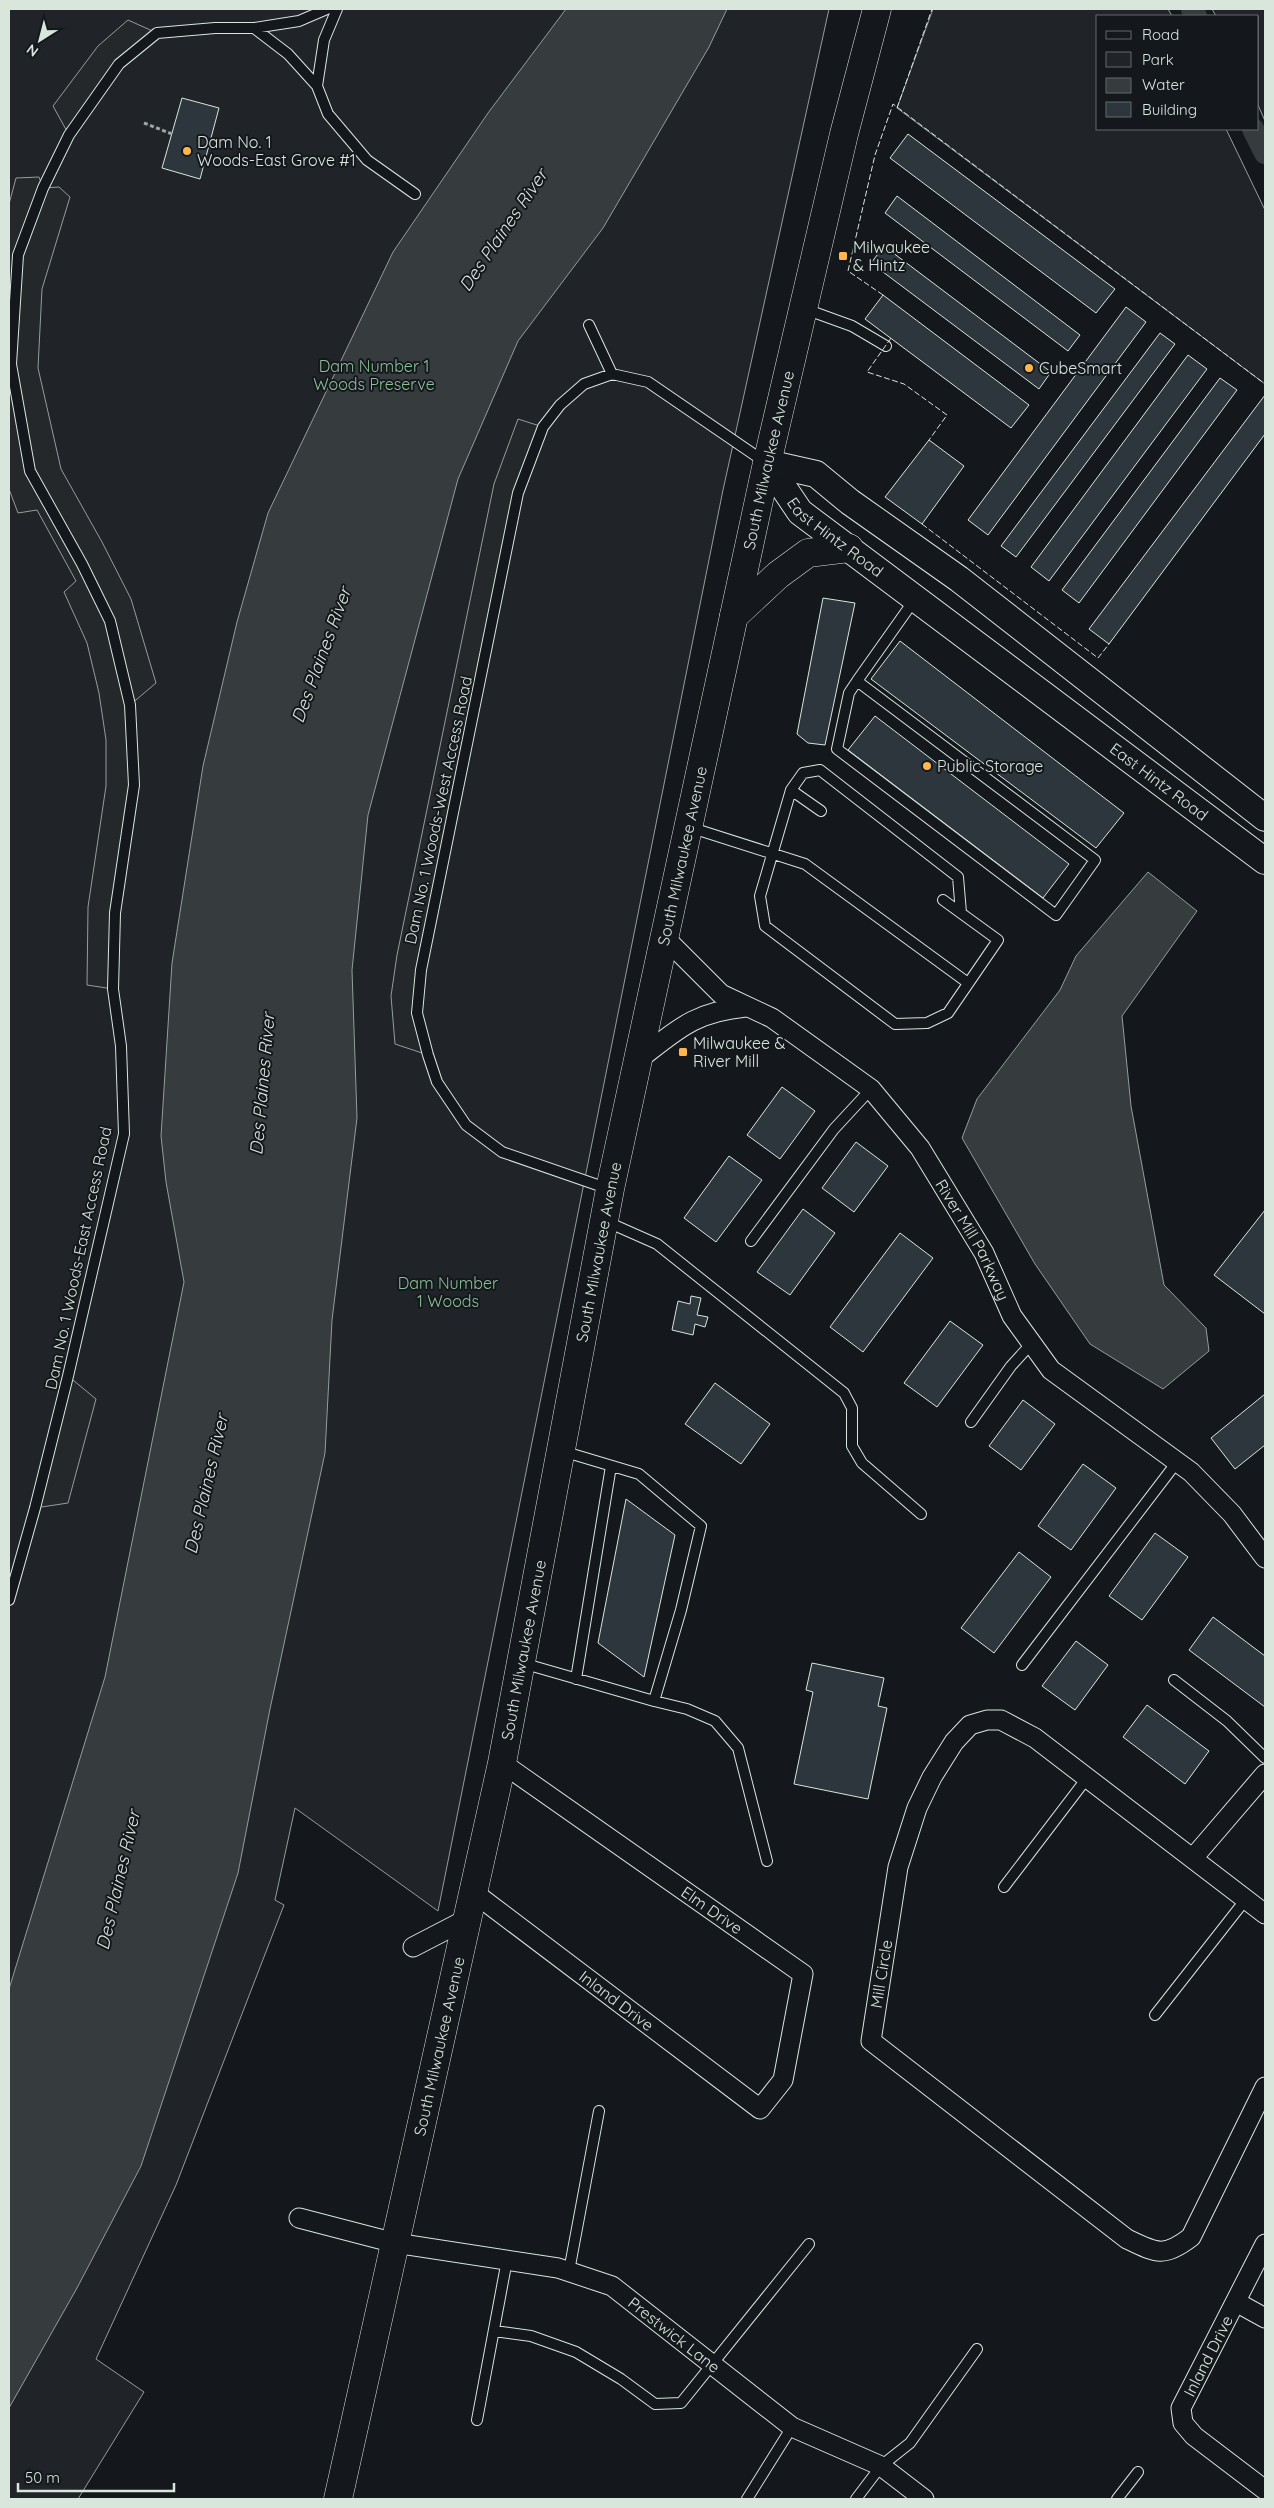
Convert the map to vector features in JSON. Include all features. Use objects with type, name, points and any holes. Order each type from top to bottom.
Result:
[{"type":"main road","name":"South Milwaukee Avenue","points":[[338,2499],[502,1763],[610,1189],[688,827],[767,463],[844,134],[877,9]]},
{"type":"main road","name":"East Hintz Road","points":[[767,463],[800,512],[1265,861]]},
{"type":"main road","name":"East Hintz Road","points":[[767,463],[816,474],[850,502],[959,580],[1265,818]]},
{"type":"main road","points":[[734,616],[778,575],[808,552],[849,548]]},
{"type":"street","name":"River Mill Parkway","points":[[664,938],[721,994],[772,1018],[871,1089],[920,1148],[984,1253],[1012,1316],[1051,1370],[1191,1472],[1232,1514],[1265,1558]]},
{"type":"street","points":[[638,1060],[697,1017],[728,1009],[746,1007]]},
{"type":"street","name":"Mill Circle","points":[[1265,1914],[1035,1738],[1001,1720],[987,1720],[970,1725],[954,1742],[932,1777],[917,1808],[898,1867],[871,2041],[1127,2239],[1154,2252],[1176,2249],[1191,2236],[1265,2088]]},
{"type":"street","name":"Elm Drive","points":[[502,1763],[803,1974],[783,2080],[760,2109]]},
{"type":"street","points":[[1193,1858],[1265,1774]]},
{"type":"street","name":"Inland Drive","points":[[473,1892],[760,2109]]},
{"type":"street","points":[[413,1947],[467,1919]]},
{"type":"street","name":"Prestwick Lane","points":[[299,2218],[395,2243],[507,2260],[568,2272],[612,2286],[792,2427],[881,2466],[924,2499]]},
{"type":"street","name":"Inland Drive","points":[[1265,2244],[1181,2408],[1183,2423],[1194,2436],[1265,2490]]},
{"type":"street","name":"Inland Drive","points":[[1236,2302],[1265,2318]]},
{"type":"lane","name":"Dam No. 1 Woods-East Access Road","points":[[9,1600],[36,1508],[64,1395],[124,1134],[121,1046],[113,989],[115,913],[134,785],[130,705],[110,621],[82,564],[30,472],[11,364],[18,255],[43,188],[69,135],[118,64],[157,33],[254,28],[299,20],[327,9]]},
{"type":"lane","points":[[317,86],[324,40],[337,9]]},
{"type":"lane","points":[[254,28],[288,54],[317,86],[328,114],[367,160],[415,194]]},
{"type":"lane","points":[[804,308],[852,326],[886,346]]},
{"type":"lane","points":[[589,325],[612,374],[648,382],[767,463]]},
{"type":"lane","name":"Dam No. 1 Woods-West Access Road","points":[[610,1189],[502,1152],[466,1125],[437,1082],[417,1013],[421,970],[518,493],[543,427],[560,405],[584,384],[612,374]]},
{"type":"lane","points":[[857,680],[1096,860],[1056,915],[837,749],[849,693],[857,680],[916,598]]},
{"type":"lane","points":[[943,900],[998,940],[948,1013],[927,1023],[896,1024],[765,926],[760,896],[792,790],[803,773],[820,770],[958,876],[961,913]]},
{"type":"lane","points":[[792,790],[821,811]]},
{"type":"lane","points":[[688,827],[805,864],[968,983]]},
{"type":"lane","points":[[752,1241],[834,1129],[871,1089]]},
{"type":"lane","points":[[604,1221],[657,1244],[844,1393],[852,1408],[852,1446],[862,1464],[921,1514]]},
{"type":"lane","points":[[971,1422],[1011,1366],[1032,1343]]},
{"type":"lane","points":[[561,1451],[639,1474],[701,1526],[681,1610],[654,1701]]},
{"type":"lane","points":[[1022,1665],[1177,1462]]},
{"type":"lane","points":[[576,1679],[611,1466]]},
{"type":"lane","points":[[521,1663],[687,1709],[715,1721],[738,1748],[767,1861]]},
{"type":"lane","points":[[1174,1680],[1227,1721],[1265,1758]]},
{"type":"lane","points":[[1004,1887],[1087,1778]]},
{"type":"lane","points":[[1155,2015],[1246,1898]]},
{"type":"lane","points":[[568,2272],[599,2111]]},
{"type":"lane","points":[[494,2331],[531,2336],[576,2352],[621,2379],[655,2404],[681,2403],[809,2244]]},
{"type":"lane","points":[[477,2420],[507,2260]]},
{"type":"lane","points":[[856,2499],[881,2466],[910,2443],[978,2349]]},
{"type":"lane","points":[[747,2499],[792,2427]]},
{"type":"lane","points":[[1117,2499],[1138,2472]]},
{"type":"path","points":[[144,123],[172,134]]},
{"type":"green space","name":"Dam Number 1 Woods Preserve","points":[[9,9],[829,9],[723,490],[438,1911],[295,1808],[275,1900],[284,1905],[176,2185],[96,2359],[144,2392],[78,2499],[9,2499]]},
{"type":"green space","points":[[933,9],[1168,9],[1171,15],[1096,15],[1096,130],[1226,130],[1265,210],[1265,384],[897,108]]},
{"type":"green space","points":[[1212,9],[1265,9],[1265,121],[1259,107],[1259,15],[1215,15]]},
{"type":"shaded area","points":[[128,20],[157,33],[119,64],[69,135],[53,106],[98,46]]},
{"type":"shaded area","points":[[39,177],[43,188],[59,187],[70,197],[42,289],[38,368],[61,469],[131,599],[156,683],[130,705],[134,785],[115,913],[113,989],[87,985],[88,907],[106,786],[106,740],[99,693],[87,643],[64,592],[76,581],[37,510],[18,513],[9,489],[9,204],[16,178]]},
{"type":"shaded area","points":[[518,419],[543,427],[518,493],[417,1013],[428,1055],[395,1044],[391,996],[397,955],[494,484]]},
{"type":"shaded area","points":[[68,1376],[96,1399],[68,1503],[35,1508]]},
{"type":"water","name":"Des Plaines River","points":[[566,9],[727,9],[709,47],[603,228],[518,341],[458,479],[368,815],[352,970],[357,1118],[332,1320],[325,1453],[270,1709],[238,1873],[141,2166],[77,2288],[9,2408],[9,1989],[105,1677],[184,1282],[166,1182],[161,1136],[172,963],[203,766],[237,622],[268,513],[393,252],[488,113]]},
{"type":"water","points":[[1148,872],[1197,911],[1122,1016],[1131,1106],[1164,1285],[1206,1328],[1209,1351],[1163,1389],[1090,1344],[1035,1264],[962,1138],[977,1099],[1060,990],[1076,956]]},
{"type":"building","name":"Dam No. 1 Woods-East Grove #1","points":[[182,98],[219,108],[200,179],[162,168]]},
{"type":"building","points":[[908,134],[1115,289],[1096,313],[890,158]]},
{"type":"building","points":[[897,196],[1080,335],[1068,351],[885,213]]},
{"type":"building","points":[[884,246],[1051,372],[1039,389],[871,263]]},
{"type":"building","points":[[883,295],[1029,405],[1011,428],[865,319]]},
{"type":"building","points":[[1126,307],[1146,322],[988,535],[968,520]]},
{"type":"building","points":[[1160,333],[1175,344],[1016,557],[1001,546]]},
{"type":"building","points":[[1188,355],[1207,369],[1049,581],[1031,567]]},
{"type":"building","points":[[1220,378],[1237,390],[1079,603],[1062,590]]},
{"type":"building","points":[[1265,395],[1265,434],[1109,644],[1089,629]]},
{"type":"building","points":[[929,440],[964,466],[922,524],[885,497]]},
{"type":"building","points":[[823,598],[855,603],[825,745],[808,743],[797,734]]},
{"type":"building","points":[[900,641],[1124,813],[1096,848],[871,679]]},
{"type":"building","points":[[875,716],[1069,864],[1043,898],[848,750]]},
{"type":"building","points":[[782,1087],[815,1111],[780,1159],[747,1135]]},
{"type":"building","points":[[856,1142],[888,1166],[854,1212],[822,1188]]},
{"type":"building","points":[[729,1156],[762,1180],[716,1242],[684,1218]]},
{"type":"building","points":[[803,1209],[835,1233],[790,1295],[757,1272]]},
{"type":"building","points":[[1265,1210],[1265,1314],[1214,1275]]},
{"type":"building","points":[[900,1233],[933,1258],[863,1352],[830,1327]]},
{"type":"building","points":[[691,1296],[701,1298],[697,1315],[708,1317],[705,1327],[695,1324],[693,1335],[672,1330],[678,1301],[690,1304]]},
{"type":"building","points":[[950,1321],[983,1345],[937,1407],[904,1383]]},
{"type":"building","points":[[715,1383],[770,1424],[741,1464],[685,1424]]},
{"type":"building","points":[[1265,1394],[1265,1445],[1235,1469],[1211,1438]]},
{"type":"building","points":[[1023,1400],[1055,1424],[1021,1470],[989,1446]]},
{"type":"building","points":[[1083,1464],[1116,1488],[1071,1550],[1038,1526]]},
{"type":"building","points":[[626,1499],[675,1535],[644,1677],[598,1643]]},
{"type":"building","points":[[1155,1533],[1188,1557],[1142,1620],[1109,1596]]},
{"type":"building","points":[[1019,1552],[1051,1577],[994,1653],[961,1628]]},
{"type":"building","points":[[1213,1617],[1265,1656],[1265,1707],[1189,1650]]},
{"type":"building","points":[[1076,1641],[1108,1665],[1075,1710],[1042,1686]]},
{"type":"building","points":[[812,1663],[884,1678],[878,1706],[887,1708],[868,1799],[794,1784],[813,1692],[806,1690]]},
{"type":"building","points":[[1147,1705],[1209,1751],[1185,1784],[1123,1737]]},
{"type":"waterway","points":[[1192,9],[1195,15]]},
{"type":"waterway","points":[[1254,130],[1265,153]]},
{"type":"fence","points":[[897,108],[932,9]]},
{"type":"fence","points":[[883,295],[848,271],[875,155],[893,104],[1265,384]]},
{"type":"fence","points":[[891,338],[867,372],[904,384],[947,415],[929,440]]},
{"type":"fence","points":[[922,524],[1098,658],[1109,644]]},
{"type":"place","name":"Dam No. 1 Woods-East Grove #1","points":[[187,151]]},
{"type":"place","name":"Milwaukee & Hintz","points":[[843,256]]},
{"type":"place","name":"CubeSmart","points":[[1029,368]]},
{"type":"place","name":"Public Storage","points":[[927,766]]},
{"type":"place","name":"Milwaukee & River Mill","points":[[683,1052]]},
{"type":"park label","name":"Dam Number 1 Woods","points":[[448,1292]]}]
